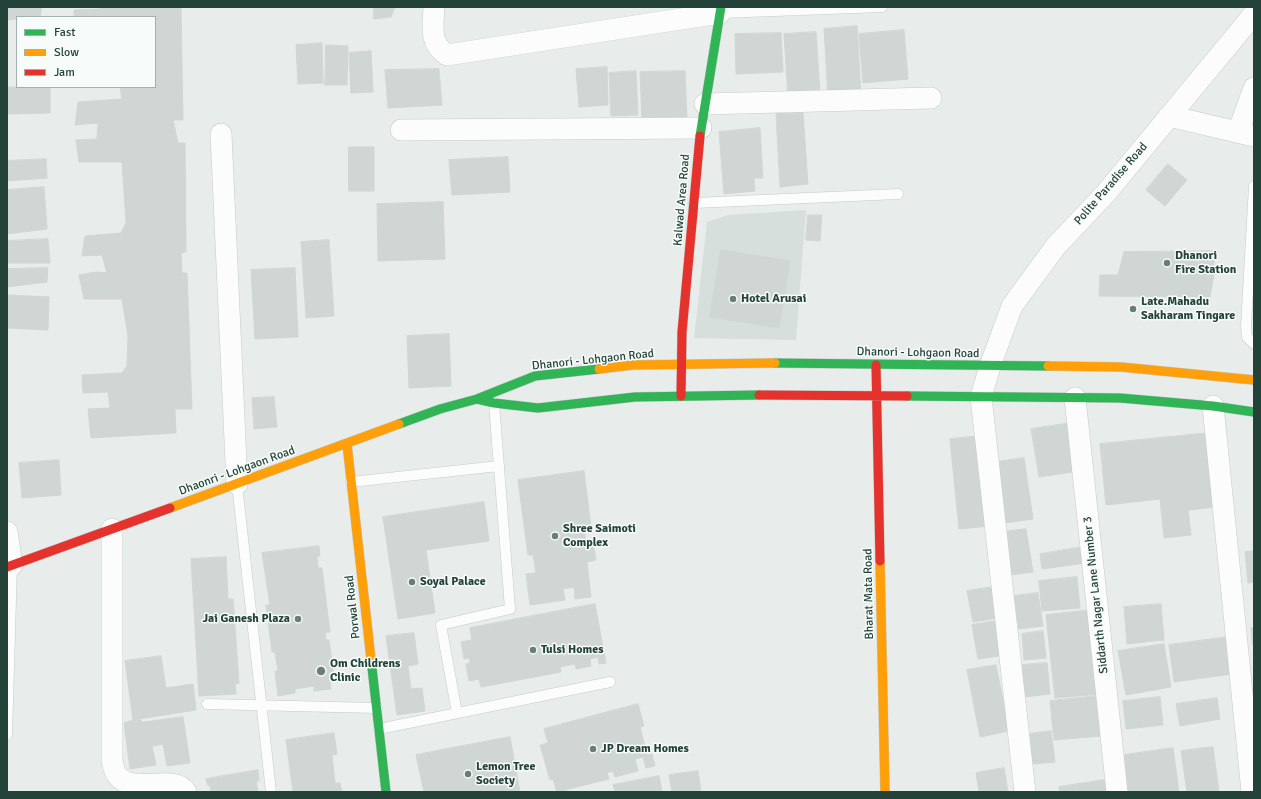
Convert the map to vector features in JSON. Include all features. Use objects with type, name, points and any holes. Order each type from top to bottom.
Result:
[{"type":"main road","name":"Kalwad Area Road","points":[[681,396],[682,332],[701,128],[721,10]]},
{"type":"main road","name":"Dhanori - Lohgaon Road","points":[[477,399],[535,376],[633,366],[876,364],[1121,367],[1216,375],[1254,380]]},
{"type":"main road","name":"Bharat Mata Road","points":[[876,364],[885,792]]},
{"type":"main road","points":[[477,399],[494,403],[538,408],[635,397],[681,396],[1120,398],[1213,406],[1254,412]]},
{"type":"main road","name":"Dhaonri - Lohgaon Road","points":[[9,566],[440,409],[477,399]]},
{"type":"main road","name":"Porwal Road","points":[[347,444],[386,792]]},
{"type":"street","points":[[434,7],[433,36],[439,50],[447,56],[721,10]]},
{"type":"street","name":"Polite Paradise Road","points":[[981,397],[990,366],[1012,306],[1056,246],[1106,193],[1254,14]]},
{"type":"street","points":[[1169,116],[1246,134],[1254,88]]},
{"type":"street","points":[[705,104],[931,98]]},
{"type":"street","points":[[401,130],[701,128]]},
{"type":"street","points":[[221,134],[237,484]]},
{"type":"street","points":[[981,397],[1025,792]]},
{"type":"street","name":"Siddarth Nagar Lane Number 3","points":[[1075,398],[1117,792]]},
{"type":"street","points":[[1213,406],[1252,792]]},
{"type":"street","points":[[112,529],[112,760],[116,774],[124,782],[140,785],[176,785],[186,792]]},
{"type":"street","points":[[7,532],[9,566]]},
{"type":"lane","points":[[721,10],[882,7]]},
{"type":"lane","points":[[1254,186],[1246,326],[1247,337],[1254,344]]},
{"type":"lane","points":[[694,202],[898,194]]},
{"type":"lane","points":[[457,713],[441,625],[510,609],[494,403]]},
{"type":"lane","points":[[352,482],[499,466]]},
{"type":"lane","points":[[237,484],[260,706],[271,792]]},
{"type":"lane","points":[[7,735],[9,566]]},
{"type":"lane","points":[[379,729],[610,682]]},
{"type":"lane","points":[[207,704],[377,708]]},
{"type":"shaded area","points":[[806,210],[796,340],[694,338],[707,222],[728,215]]},
{"type":"building","points":[[7,7],[42,7],[40,16],[16,16],[16,19],[7,20]]},
{"type":"building","points":[[100,7],[181,7],[183,120],[173,120],[178,143],[185,143],[186,252],[181,253],[182,273],[187,273],[192,409],[175,409],[176,433],[91,438],[88,409],[110,408],[108,392],[83,393],[82,375],[122,373],[127,366],[128,336],[122,299],[84,299],[79,275],[96,272],[107,273],[102,255],[82,256],[85,236],[121,233],[126,223],[122,162],[79,162],[76,140],[97,139],[98,123],[75,125],[78,102],[122,99],[120,88],[156,88],[156,16],[74,16],[74,10],[100,9]]},
{"type":"building","points":[[374,7],[395,7],[391,17],[374,19]]},
{"type":"building","points":[[857,26],[861,95],[828,97],[824,29]]},
{"type":"building","points":[[904,30],[908,79],[863,83],[859,34]]},
{"type":"building","points":[[816,32],[820,94],[788,96],[784,34]]},
{"type":"building","points":[[781,33],[783,72],[736,74],[735,34]]},
{"type":"building","points":[[322,43],[323,83],[298,84],[296,45]]},
{"type":"building","points":[[326,45],[348,46],[347,85],[325,85]]},
{"type":"building","points":[[371,51],[373,92],[351,93],[349,53]]},
{"type":"building","points":[[607,67],[608,105],[579,107],[576,69]]},
{"type":"building","points":[[439,69],[442,105],[388,108],[385,70]]},
{"type":"building","points":[[636,71],[638,115],[611,116],[609,73]]},
{"type":"building","points":[[685,71],[687,119],[642,120],[640,72]]},
{"type":"building","points":[[7,87],[50,88],[50,113],[7,114]]},
{"type":"building","points":[[803,113],[808,184],[780,187],[776,114]]},
{"type":"building","points":[[760,128],[763,178],[754,178],[755,191],[724,194],[719,132]]},
{"type":"building","points":[[349,147],[374,147],[374,191],[349,191]]},
{"type":"building","points":[[508,157],[510,192],[452,195],[449,160]]},
{"type":"building","points":[[46,159],[47,178],[7,181],[7,161]]},
{"type":"building","points":[[1168,164],[1187,180],[1165,206],[1146,190]]},
{"type":"building","points":[[44,187],[47,229],[7,234],[7,190]]},
{"type":"building","points":[[443,202],[445,259],[378,261],[377,204]]},
{"type":"building","points":[[808,215],[822,215],[820,241],[806,240]]},
{"type":"building","points":[[48,239],[50,263],[7,263],[7,241]]},
{"type":"building","points":[[329,240],[334,316],[306,318],[301,242]]},
{"type":"building","points":[[721,250],[790,261],[779,328],[710,317]]},
{"type":"building","name":"Dhanori Fire Station","points":[[1214,251],[1214,274],[1210,297],[1099,296],[1100,275],[1118,275],[1124,252]]},
{"type":"building","points":[[48,268],[47,282],[7,287],[7,269]]},
{"type":"building","points":[[295,268],[298,337],[255,339],[251,270]]},
{"type":"building","points":[[7,295],[49,297],[48,330],[7,328]]},
{"type":"building","points":[[449,334],[451,386],[409,388],[407,336]]},
{"type":"building","points":[[274,397],[277,427],[254,429],[252,398]]},
{"type":"building","points":[[1071,423],[1079,471],[1039,477],[1031,429]]},
{"type":"building","points":[[1209,433],[1217,507],[1188,510],[1191,535],[1164,538],[1160,499],[1106,505],[1100,444]]},
{"type":"building","points":[[981,436],[990,526],[959,529],[950,439]]},
{"type":"building","points":[[1024,458],[1033,519],[1005,523],[996,462]]},
{"type":"building","points":[[59,460],[61,495],[22,498],[19,463]]},
{"type":"building","name":"Shree Saimoti Complex","points":[[584,471],[591,527],[584,528],[586,544],[593,543],[596,560],[587,562],[591,597],[575,599],[574,587],[563,589],[565,600],[530,605],[526,574],[536,573],[533,555],[528,555],[518,480]]},
{"type":"building","name":"Soyal Palace","points":[[484,502],[489,541],[426,550],[435,613],[398,619],[383,517]]},
{"type":"building","points":[[1026,529],[1033,572],[1010,575],[1003,532]]},
{"type":"building","name":"Jai Ganesh Plaza","points":[[319,546],[320,556],[317,556],[318,568],[322,568],[330,632],[325,633],[326,640],[329,640],[334,676],[329,676],[331,689],[314,691],[314,686],[295,689],[295,693],[278,696],[275,671],[278,671],[275,652],[272,652],[266,605],[270,605],[262,553]]},
{"type":"building","points":[[1083,547],[1086,563],[1042,569],[1040,554]]},
{"type":"building","points":[[1254,551],[1254,582],[1248,583],[1245,552]]},
{"type":"building","points":[[226,557],[228,599],[233,599],[239,683],[235,684],[236,694],[199,696],[191,559]]},
{"type":"building","points":[[1077,577],[1080,608],[1042,611],[1039,581]]},
{"type":"building","points":[[993,587],[998,618],[973,622],[967,591]]},
{"type":"building","points":[[1038,593],[1043,626],[1019,629],[1014,596]]},
{"type":"building","name":"Tulsi Homes","points":[[595,604],[606,663],[599,664],[598,657],[590,659],[591,666],[576,669],[575,664],[560,667],[561,672],[481,687],[479,679],[469,681],[466,664],[470,663],[469,658],[464,659],[461,642],[472,640],[470,628]]},
{"type":"building","points":[[1161,604],[1164,640],[1127,644],[1124,607]]},
{"type":"building","points":[[1092,610],[1100,694],[1055,698],[1046,615]]},
{"type":"building","points":[[1002,620],[1006,655],[978,659],[972,625]]},
{"type":"building","points":[[1251,628],[1254,628],[1254,645],[1253,645]]},
{"type":"building","points":[[1043,631],[1046,658],[1024,660],[1022,634]]},
{"type":"building","points":[[414,633],[418,664],[408,666],[411,689],[422,688],[425,711],[397,715],[386,636]]},
{"type":"building","points":[[1227,637],[1232,674],[1174,682],[1169,645]]},
{"type":"building","points":[[1164,644],[1171,687],[1126,695],[1118,651]]},
{"type":"building","points":[[161,656],[166,688],[193,684],[196,710],[133,720],[125,661]]},
{"type":"building","points":[[1047,663],[1050,694],[1024,697],[1021,665]]},
{"type":"building","points":[[996,665],[1009,731],[980,737],[967,670]]},
{"type":"building","points":[[1098,696],[1102,736],[1054,740],[1050,701]]},
{"type":"building","points":[[1160,697],[1163,725],[1126,729],[1123,701]]},
{"type":"building","points":[[1217,698],[1220,719],[1180,726],[1176,704]]},
{"type":"building","name":"JP Dream Homes","points":[[638,704],[644,726],[640,727],[647,755],[652,754],[655,766],[646,768],[643,757],[635,759],[638,771],[615,777],[613,771],[607,773],[609,779],[557,792],[553,779],[550,780],[540,745],[548,743],[544,729]]},
{"type":"building","points":[[183,717],[190,763],[167,766],[163,744],[152,746],[156,765],[130,769],[124,723],[133,720],[141,720],[142,722]]},
{"type":"building","points":[[1051,731],[1055,762],[1033,764],[1028,734]]},
{"type":"building","points":[[334,733],[337,754],[332,755],[335,783],[340,783],[342,792],[293,792],[286,740]]},
{"type":"building","name":"Lemon Tree Society","points":[[510,737],[520,792],[424,792],[416,755]]},
{"type":"building","points":[[1213,747],[1219,792],[1187,792],[1181,751]]},
{"type":"building","points":[[1173,748],[1179,792],[1128,792],[1124,755]]},
{"type":"building","points":[[1004,768],[1008,792],[979,792],[976,773]]},
{"type":"building","points":[[258,770],[259,781],[256,781],[258,792],[211,792],[210,785],[208,786],[206,779]]},
{"type":"building","points":[[698,771],[701,792],[672,792],[669,775]]},
{"type":"building","points":[[659,776],[662,792],[608,792],[615,791],[613,785]]},
{"type":"building","points":[[1104,780],[1106,792],[1060,792],[1059,787]]},
{"type":"traffic: fast","points":[[700,136],[721,7]]},
{"type":"traffic: fast","points":[[775,363],[1048,366]]},
{"type":"traffic: fast","points":[[399,424],[440,409],[477,399],[535,376],[599,369]]},
{"type":"traffic: fast","points":[[477,399],[494,403],[538,408],[635,397],[759,395]]},
{"type":"traffic: fast","points":[[907,396],[1120,398],[1213,406],[1254,412]]},
{"type":"traffic: fast","points":[[371,659],[386,792]]},
{"type":"traffic: slow","points":[[599,369],[633,365],[775,363]]},
{"type":"traffic: slow","points":[[1048,366],[1121,367],[1254,380]]},
{"type":"traffic: slow","points":[[170,508],[399,424]]},
{"type":"traffic: slow","points":[[347,444],[371,659]]},
{"type":"traffic: slow","points":[[880,561],[885,792]]},
{"type":"traffic: jam","points":[[681,396],[682,332],[700,136]]},
{"type":"traffic: jam","points":[[876,365],[880,561]]},
{"type":"traffic: jam","points":[[759,395],[907,396]]},
{"type":"traffic: jam","points":[[7,567],[170,508]]},
{"type":"place","name":"Dhanori Fire Station","points":[[1167,263]]},
{"type":"place","name":"Hotel Arusai","points":[[733,299]]},
{"type":"place","name":"Late.Mahadu Sakharam Tingare","points":[[1133,309]]},
{"type":"place","name":"Shree Saimoti Complex","points":[[555,536]]},
{"type":"place","name":"Soyal Palace","points":[[412,582]]},
{"type":"place","name":"Jai Ganesh Plaza","points":[[298,619]]},
{"type":"place","name":"Tulsi Homes","points":[[533,650]]},
{"type":"place","name":"Om Childrens Clinic","points":[[321,671]]},
{"type":"place","name":"JP Dream Homes","points":[[593,749]]},
{"type":"place","name":"Lemon Tree Society","points":[[468,774]]}]
